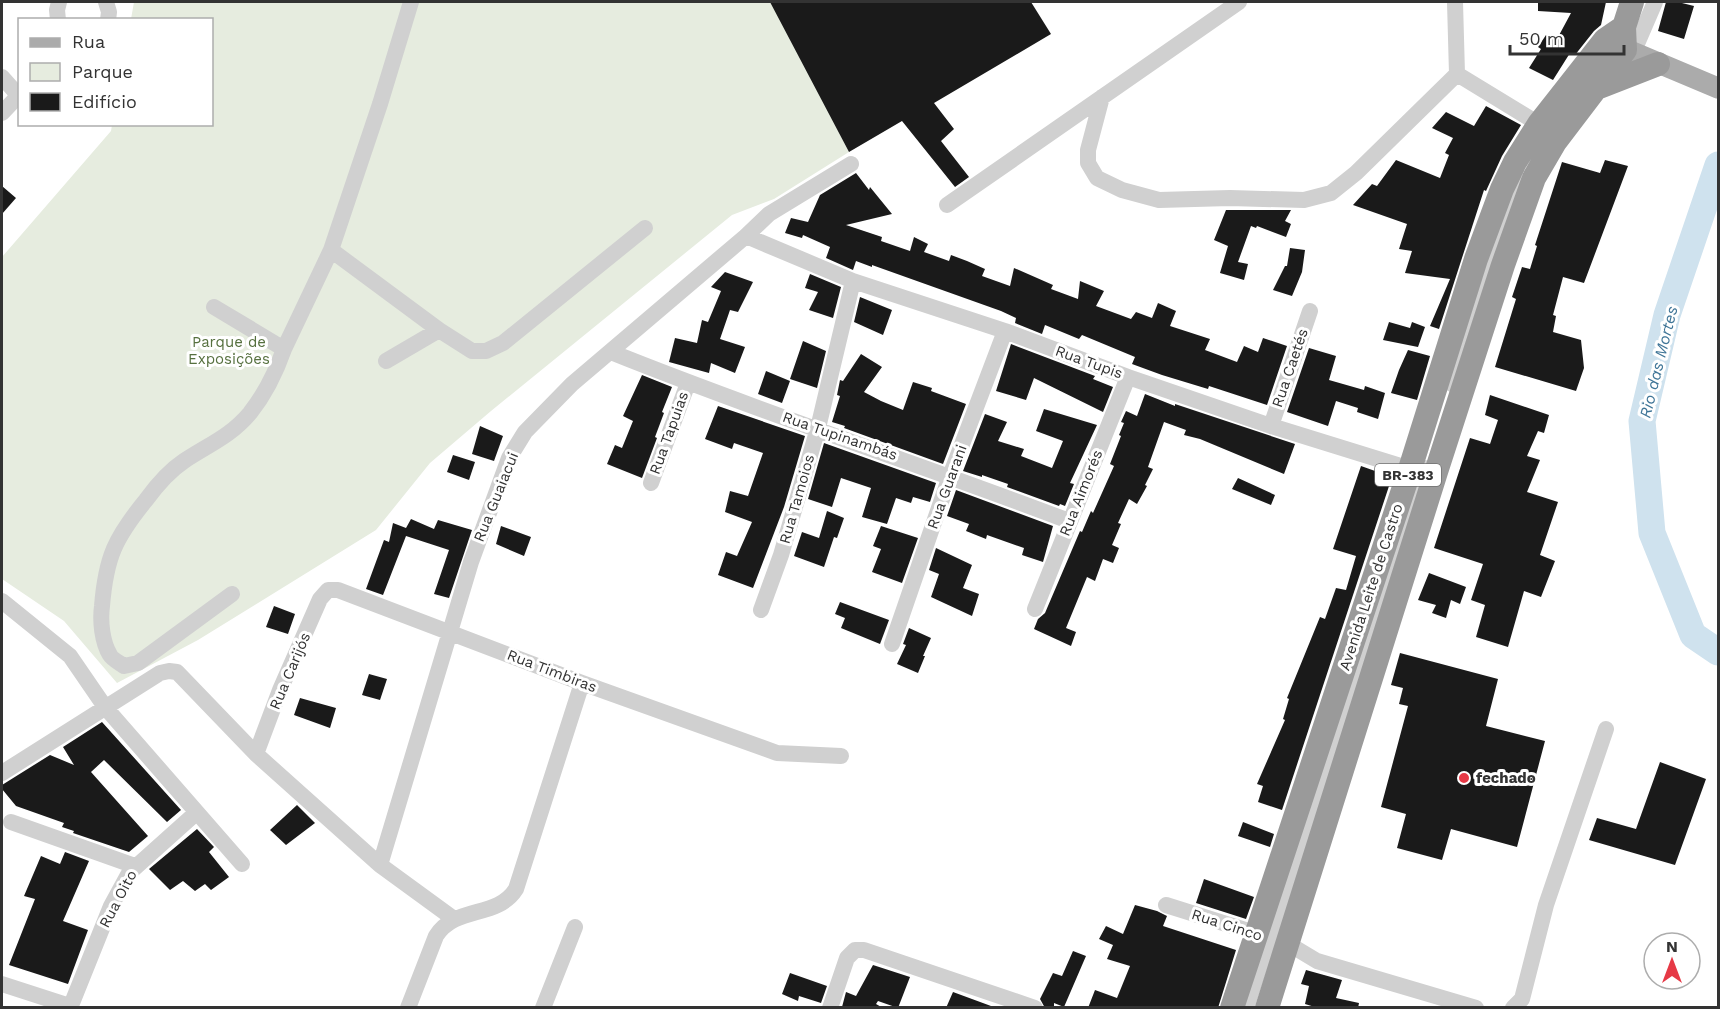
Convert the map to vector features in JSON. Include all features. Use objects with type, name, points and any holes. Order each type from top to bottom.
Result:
[{"type":"highway","name":"Avenida Leite de Castro","points":[[1424,469],[1476,259],[1502,189],[1515,162],[1539,124],[1622,43],[1632,2]]},
{"type":"highway","name":"BR-383","points":[[1600,78],[1622,43]]},
{"type":"highway","points":[[1600,78],[1666,67]]},
{"type":"highway","name":"Avenida Leite de Castro","points":[[1232,1008],[1271,939],[1424,469],[1534,178],[1555,142],[1600,78]]},
{"type":"highway","name":"Avenida Leite de Castro","points":[[1267,1008],[1271,939]]},
{"type":"main road","points":[[1622,43],[1666,67],[1719,88]]},
{"type":"street","points":[[58,18],[59,2]]},
{"type":"street","points":[[106,2],[108,18]]},
{"type":"street","points":[[232,594],[138,663],[124,666],[110,656],[100,623],[104,578],[114,545],[124,526],[160,482],[182,462],[214,445],[232,432],[250,413],[276,374],[284,349],[331,250],[380,104],[411,2]]},
{"type":"street","points":[[947,205],[1239,2]]},
{"type":"street","points":[[1102,97],[1088,150],[1088,163],[1097,177],[1122,190],[1159,200],[1230,198],[1304,200],[1331,194],[1356,173],[1457,74],[1455,2]]},
{"type":"street","points":[[1622,43],[1655,2]]},
{"type":"street","points":[[1457,74],[1539,124]]},
{"type":"street","points":[[2,77],[18,94]]},
{"type":"street","points":[[2,113],[18,96]]},
{"type":"street","name":"Rua Guaiacui","points":[[380,866],[471,562],[509,458],[525,432],[572,384],[769,214],[851,164]]},
{"type":"street","points":[[331,250],[439,330],[472,351],[486,351],[503,343],[645,228]]},
{"type":"street","name":"Rua Tupis","points":[[746,236],[854,281],[1005,331],[1128,377],[1271,426],[1424,469]]},
{"type":"street","name":"Rua Tamoios","points":[[761,610],[781,555],[818,429],[854,281]]},
{"type":"street","points":[[214,307],[284,349]]},
{"type":"street","name":"Rua Caetés","points":[[1271,426],[1310,311]]},
{"type":"street","points":[[387,361],[439,330]]},
{"type":"street","name":"Rua Guarani","points":[[892,644],[950,476],[1005,331]]},
{"type":"street","name":"Rua Tupinambás","points":[[611,352],[688,383],[1069,521]]},
{"type":"street","name":"Rua Aimorés","points":[[1035,609],[1128,377]]},
{"type":"street","name":"Rua Tapuias","points":[[651,483],[688,383]]},
{"type":"street","name":"Rua Timbiras","points":[[328,590],[338,590],[777,753],[841,756]]},
{"type":"street","name":"Rua Carijós","points":[[256,754],[280,690],[321,598],[328,590]]},
{"type":"street","points":[[2,601],[70,656],[105,707],[242,864]]},
{"type":"street","points":[[2,773],[160,673],[177,672],[256,754],[380,866],[454,919]]},
{"type":"street","points":[[408,1008],[436,936],[443,925],[454,919],[503,903],[516,889],[582,682]]},
{"type":"street","points":[[1513,1008],[1522,999],[1546,905],[1606,729]]},
{"type":"street","name":"Rua Oito","points":[[70,1007],[111,906],[129,873],[196,813]]},
{"type":"street","points":[[11,822],[135,866]]},
{"type":"street","name":"Rua Cinco","points":[[1166,905],[1271,939],[1317,961],[1472,1007]]},
{"type":"street","points":[[543,1008],[574,927]]},
{"type":"street","points":[[1246,1008],[1271,939]]},
{"type":"street","points":[[830,1008],[847,958],[855,950],[864,950],[1029,1007]]},
{"type":"street","points":[[2,984],[70,1007]]},
{"type":"green space","name":"Parque de Exposições","points":[[134,2],[772,2],[849,152],[774,199],[732,215],[430,463],[376,530],[198,640],[117,683],[64,621],[2,579],[2,257],[111,131],[112,126],[213,126],[213,18],[131,18]]},
{"type":"building","points":[[770,2],[1031,2],[1051,34],[934,103],[954,129],[941,141],[969,177],[955,187],[902,121],[849,152]]},
{"type":"building","points":[[1538,2],[1606,2],[1601,25],[1575,55],[1570,53],[1553,80],[1529,68],[1541,49],[1538,47],[1546,35],[1557,39],[1571,13],[1538,11]]},
{"type":"building","points":[[1666,2],[1694,6],[1684,39],[1658,31]]},
{"type":"building","points":[[1486,106],[1521,125],[1502,156],[1486,191],[1484,190],[1439,329],[1430,326],[1450,279],[1405,273],[1412,251],[1399,249],[1407,224],[1353,205],[1372,184],[1377,186],[1396,160],[1440,178],[1449,155],[1445,153],[1453,138],[1432,128],[1446,112],[1474,126]]},
{"type":"building","points":[[1605,160],[1628,166],[1584,283],[1563,277],[1553,315],[1556,316],[1553,332],[1581,340],[1584,368],[1576,391],[1495,367],[1516,299],[1512,297],[1522,267],[1530,269],[1537,246],[1535,245],[1562,162],[1600,173]]},
{"type":"building","points":[[856,173],[892,214],[846,225],[882,237],[881,241],[910,251],[914,237],[928,244],[924,252],[949,261],[951,255],[967,261],[985,269],[982,276],[1010,286],[1014,268],[1053,285],[1051,289],[1078,299],[1080,281],[1104,291],[1096,306],[1131,319],[1136,312],[1152,318],[1158,303],[1176,311],[1170,326],[1210,339],[1205,350],[1237,362],[1244,346],[1258,352],[1263,338],[1287,346],[1267,405],[1209,386],[1208,389],[1132,364],[1135,357],[1082,335],[1079,339],[1045,325],[1042,334],[1015,323],[1016,318],[1001,311],[872,265],[872,267],[856,261],[853,270],[826,258],[830,247],[803,235],[802,238],[785,233],[791,218],[808,222],[820,195]]},
{"type":"building","points":[[2,186],[16,198],[2,214]]},
{"type":"building","points":[[1226,210],[1291,210],[1285,221],[1291,224],[1286,237],[1251,226],[1238,262],[1248,264],[1244,280],[1220,273],[1228,246],[1214,240]]},
{"type":"building","points":[[1290,248],[1305,250],[1302,272],[1292,296],[1273,290],[1287,266]]},
{"type":"building","points":[[725,272],[753,282],[738,312],[730,310],[720,339],[745,347],[735,373],[711,363],[709,373],[669,362],[675,338],[697,343],[702,320],[708,322],[721,291],[711,287]]},
{"type":"building","points":[[810,274],[841,287],[833,318],[809,310],[818,292],[805,288]]},
{"type":"building","points":[[860,297],[892,310],[883,335],[854,322]]},
{"type":"building","points":[[1389,322],[1410,328],[1412,322],[1425,327],[1418,347],[1383,340]]},
{"type":"building","points":[[803,341],[826,351],[817,388],[790,379]]},
{"type":"building","points":[[1011,344],[1095,376],[1093,379],[1113,387],[1103,412],[1034,378],[1026,400],[996,391]]},
{"type":"building","points":[[1309,348],[1336,356],[1329,380],[1364,390],[1365,386],[1385,393],[1378,419],[1357,412],[1358,408],[1336,401],[1328,426],[1287,412]]},
{"type":"building","points":[[1408,350],[1430,356],[1417,400],[1391,393]]},
{"type":"building","points":[[861,354],[882,367],[864,392],[881,401],[903,410],[913,382],[966,404],[943,464],[832,422],[840,396],[837,395],[840,380],[843,381]]},
{"type":"building","points":[[766,371],[790,381],[782,403],[758,394]]},
{"type":"building","points":[[642,375],[672,387],[642,478],[607,464],[615,445],[622,448],[633,421],[623,416]]},
{"type":"building","points":[[1145,394],[1175,406],[1175,404],[1295,444],[1284,474],[1200,439],[1184,435],[1186,430],[1164,422],[1148,467],[1153,469],[1145,485],[1147,486],[1137,504],[1129,499],[1118,523],[1121,524],[1112,545],[1119,548],[1113,563],[1103,559],[1095,581],[1087,577],[1066,628],[1076,632],[1071,646],[1034,629],[1038,619],[1045,613],[1080,531],[1082,532],[1091,511],[1093,513],[1114,466],[1110,464],[1121,436],[1119,435],[1124,423],[1121,422],[1126,411],[1137,416]]},
{"type":"building","points":[[1490,395],[1549,415],[1544,433],[1538,431],[1527,456],[1540,460],[1527,492],[1558,502],[1540,555],[1555,561],[1541,597],[1524,591],[1508,647],[1476,637],[1485,605],[1471,600],[1483,564],[1434,548],[1470,438],[1490,444],[1498,420],[1485,415]]},
{"type":"building","points":[[718,406],[805,436],[784,507],[753,588],[718,575],[726,552],[737,556],[752,522],[725,512],[730,491],[748,496],[763,453],[734,443],[732,449],[705,439]]},
{"type":"building","points":[[1044,409],[1097,425],[1070,483],[1074,484],[1065,506],[1060,504],[1059,506],[1007,487],[1008,484],[982,475],[982,477],[963,471],[985,414],[1007,422],[998,441],[1024,449],[1021,456],[1052,468],[1063,441],[1036,431]]},
{"type":"building","points":[[480,426],[503,436],[494,461],[472,454]]},
{"type":"building","points":[[824,443],[936,483],[930,502],[913,497],[911,503],[896,498],[887,524],[862,517],[871,488],[841,478],[832,507],[808,499]]},
{"type":"building","points":[[453,455],[475,462],[469,480],[447,472]]},
{"type":"building","points":[[1361,466],[1392,477],[1282,810],[1258,802],[1263,786],[1257,784],[1285,720],[1283,719],[1289,699],[1287,698],[1320,617],[1325,619],[1336,588],[1346,590],[1356,556],[1333,549]]},
{"type":"building","points":[[1238,478],[1275,495],[1271,505],[1232,489]]},
{"type":"building","points":[[956,490],[1053,526],[1043,562],[1022,555],[1024,548],[987,535],[986,539],[966,531],[969,524],[947,516]]},
{"type":"building","points":[[827,511],[844,518],[837,538],[834,537],[824,567],[794,556],[802,532],[819,538]]},
{"type":"building","points":[[411,519],[434,529],[438,520],[472,530],[449,598],[434,594],[449,550],[406,536],[383,595],[366,589],[384,540],[389,542],[393,523],[406,528]]},
{"type":"building","points":[[501,526],[531,537],[524,556],[496,544]]},
{"type":"building","points":[[881,526],[918,538],[902,583],[872,572],[881,549],[873,546]]},
{"type":"building","points":[[936,548],[972,565],[963,588],[979,594],[972,616],[931,597],[939,574],[929,570]]},
{"type":"building","points":[[1429,573],[1466,587],[1460,604],[1451,600],[1446,618],[1432,613],[1436,605],[1418,600]]},
{"type":"building","points":[[840,602],[889,620],[880,644],[841,628],[845,618],[835,614]]},
{"type":"building","points":[[274,606],[295,614],[288,634],[266,627]]},
{"type":"building","points":[[909,628],[931,638],[918,673],[897,664],[906,645],[903,644]]},
{"type":"building","points":[[1400,653],[1498,679],[1486,726],[1545,741],[1517,847],[1451,829],[1442,860],[1397,848],[1406,814],[1381,807],[1408,706],[1399,704],[1403,688],[1391,685]]},
{"type":"building","points":[[369,674],[387,679],[380,700],[362,695]]},
{"type":"building","points":[[300,698],[336,708],[330,728],[294,715]]},
{"type":"building","points":[[102,722],[181,810],[167,822],[104,760],[91,772],[148,836],[129,852],[73,833],[74,831],[62,827],[64,823],[16,806],[2,789],[2,785],[50,755],[74,765],[63,747]]},
{"type":"building","points":[[1660,762],[1706,779],[1675,865],[1589,840],[1597,818],[1636,829]]},
{"type":"building","points":[[297,805],[315,823],[286,845],[270,830]]},
{"type":"building","points":[[1243,822],[1274,834],[1270,847],[1238,836]]},
{"type":"building","points":[[197,829],[214,847],[209,852],[229,877],[211,890],[205,884],[195,891],[183,881],[170,890],[149,869]]},
{"type":"building","points":[[65,852],[89,861],[63,921],[88,930],[68,984],[9,965],[35,899],[24,896],[41,856],[60,864]]},
{"type":"building","points":[[1204,879],[1254,897],[1246,919],[1196,903]]},
{"type":"building","points":[[1135,905],[1167,916],[1163,926],[1236,950],[1218,1008],[1088,1008],[1095,990],[1117,998],[1130,966],[1107,959],[1113,945],[1099,939],[1106,926],[1123,934]]},
{"type":"building","points":[[1073,951],[1086,956],[1064,1007],[1054,1003],[1054,1008],[1045,1008],[1040,999],[1053,973],[1062,976]]},
{"type":"building","points":[[873,965],[910,977],[898,1008],[878,1001],[876,1004],[883,1008],[842,1007],[846,992],[856,996]]},
{"type":"building","points":[[1306,970],[1342,980],[1336,998],[1359,1003],[1358,1008],[1318,1008],[1305,1004],[1309,986],[1301,984]]},
{"type":"building","points":[[790,973],[827,986],[821,1003],[799,996],[798,1001],[782,994]]},
{"type":"building","points":[[953,992],[991,1006],[991,1008],[946,1008]]},
{"type":"waterway","name":"Rio das Mortes","points":[[1718,165],[1667,315],[1642,421],[1652,533],[1693,635],[1718,652]]},
{"type":"place","name":"fechado","points":[[1464,778]]}]
